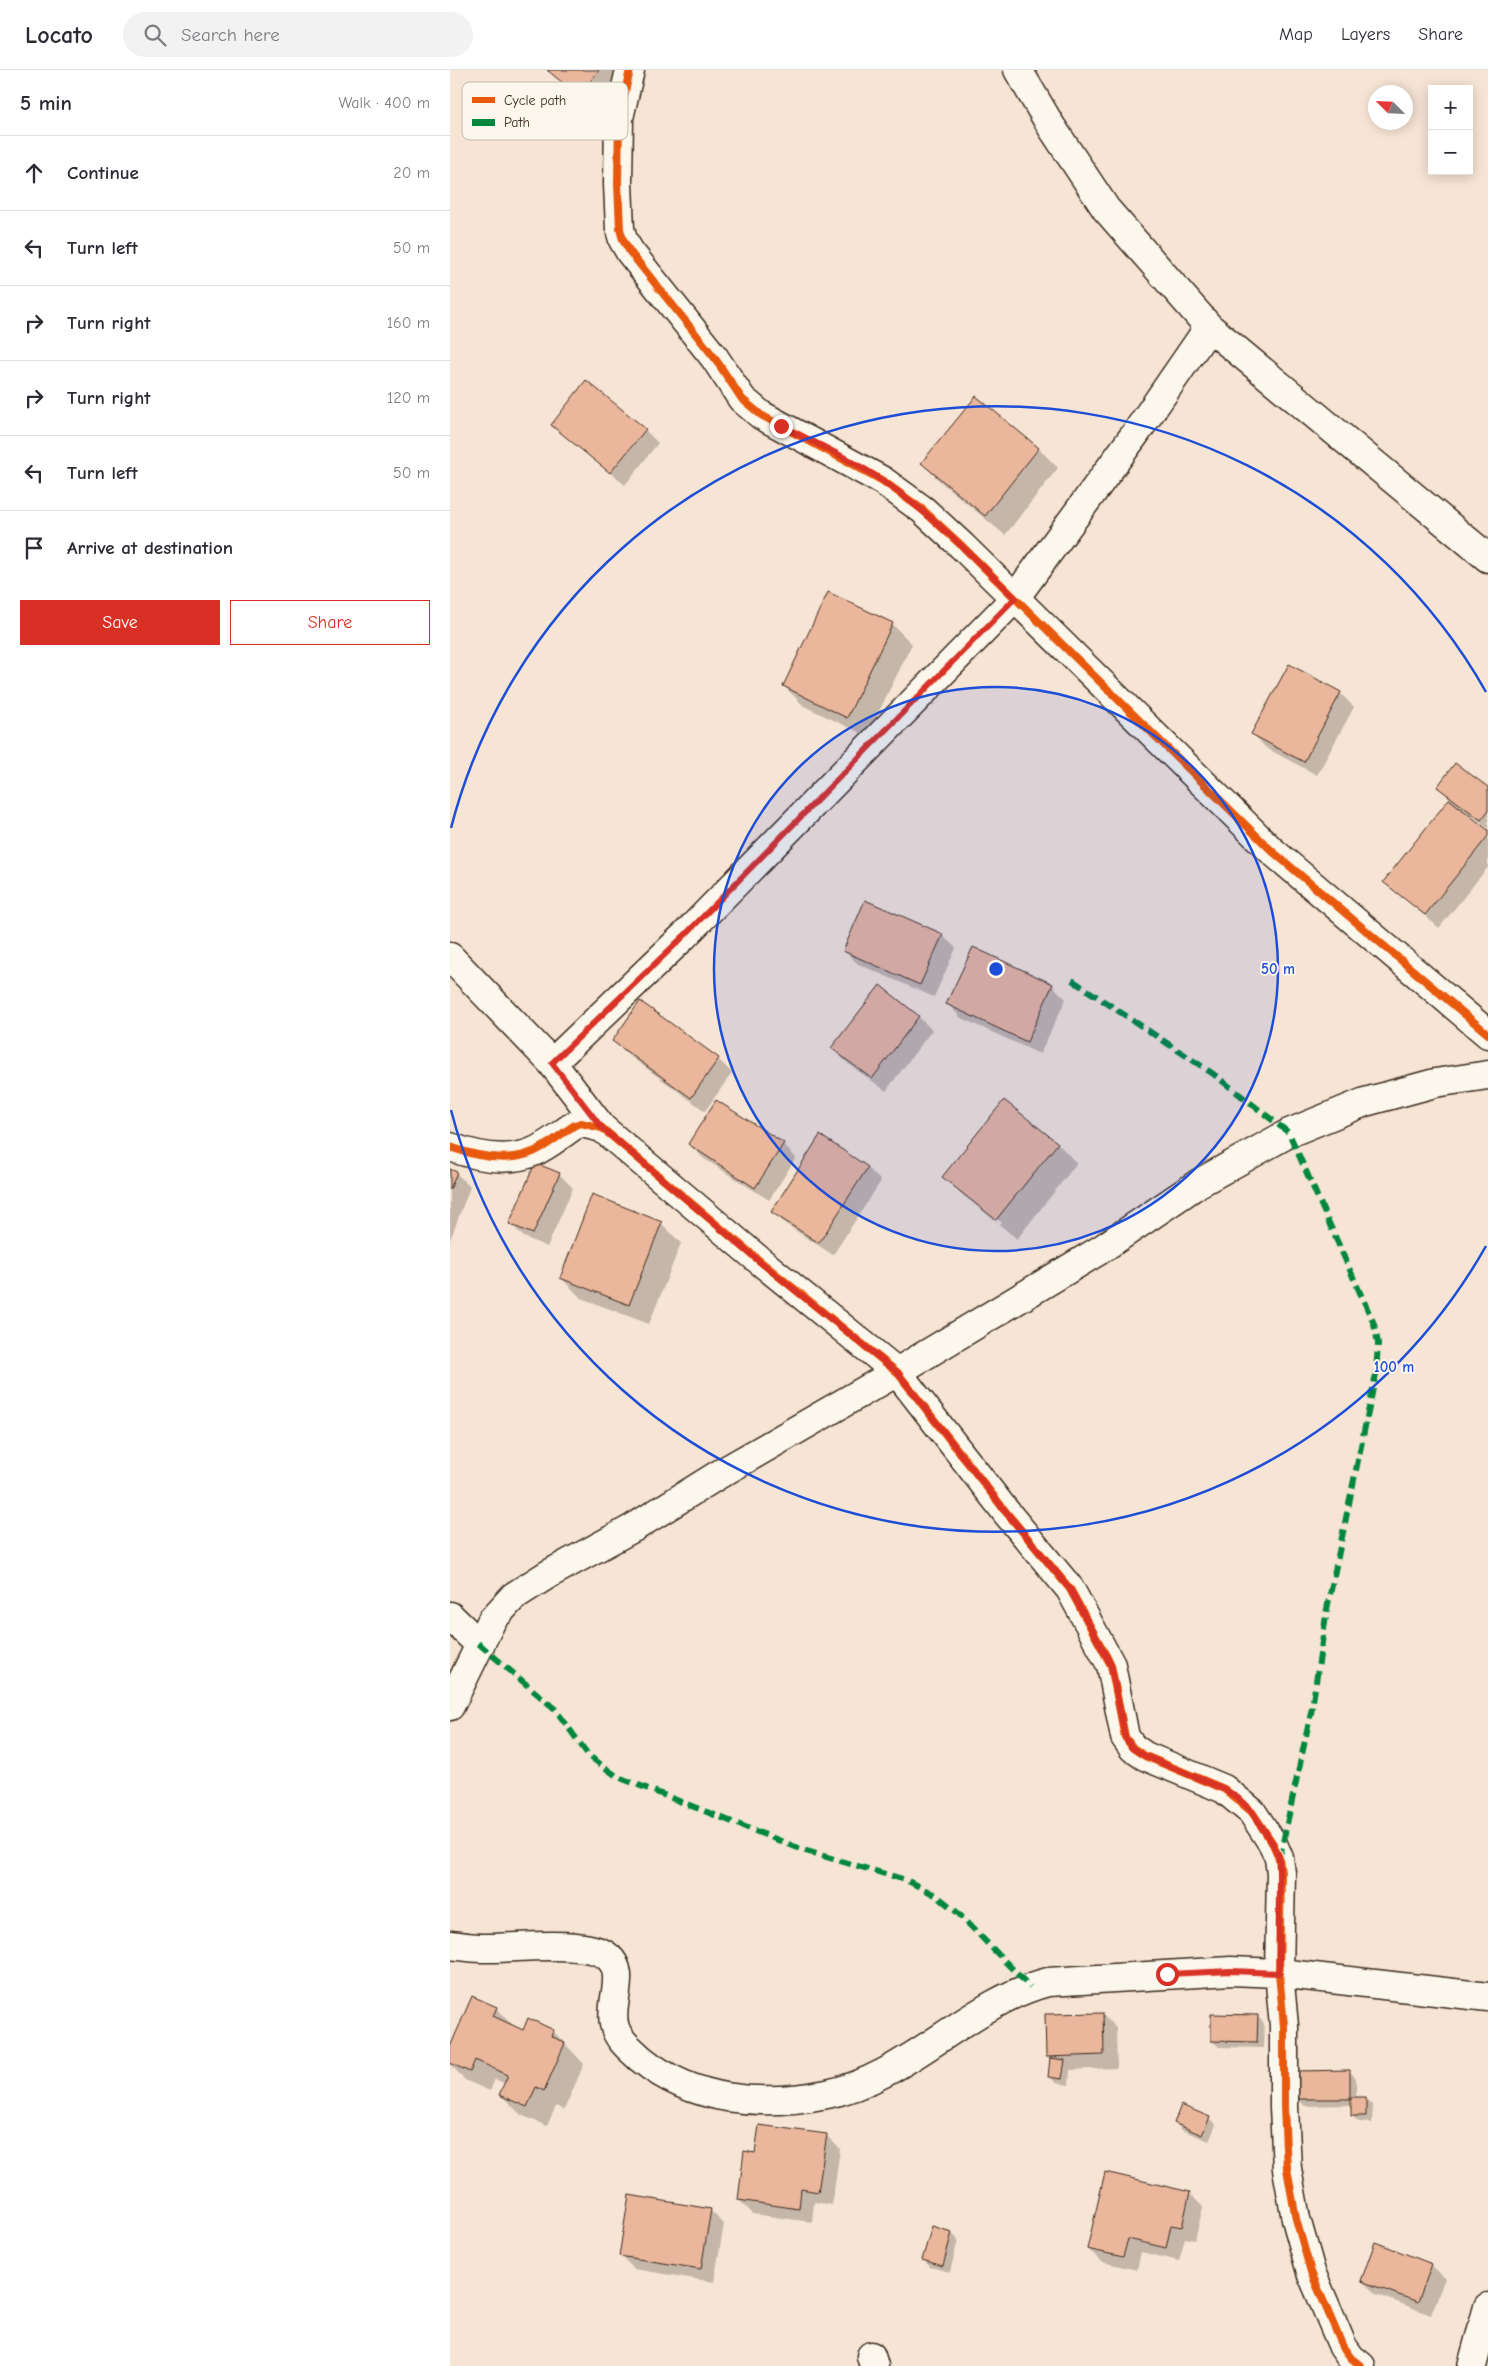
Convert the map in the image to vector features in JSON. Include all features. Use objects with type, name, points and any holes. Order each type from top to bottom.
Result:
[{"type":"street","points":[[1023,73],[1051,126],[1106,209],[1209,327],[1488,558]]},
{"type":"street","points":[[619,140],[618,191],[620,229],[623,240],[630,252],[714,357],[742,400],[761,415],[883,481],[923,510],[1272,850],[1488,1034]]},
{"type":"street","points":[[552,1063],[691,929],[1015,598],[1136,433],[1209,327]]},
{"type":"street","points":[[450,956],[552,1063],[602,1128],[760,1262],[897,1372],[1006,1512],[1070,1589],[1111,1665],[1125,1737],[1132,1748],[1145,1756],[1224,1789],[1252,1812],[1273,1844],[1279,1858],[1281,1873],[1279,1973],[1284,2026],[1284,2107],[1287,2169],[1296,2219],[1311,2272],[1343,2347],[1351,2358],[1361,2366]]},
{"type":"street","points":[[450,1706],[478,1643],[492,1620],[514,1596],[897,1372],[1100,1250],[1199,1183],[1289,1133],[1365,1102],[1435,1083],[1488,1074]]},
{"type":"street","points":[[450,1147],[467,1153],[505,1158],[519,1157],[534,1152],[575,1125],[581,1123],[602,1128]]},
{"type":"street","points":[[450,1616],[478,1643]]},
{"type":"street","points":[[450,1635],[478,1643]]},
{"type":"street","points":[[450,1945],[480,1948],[556,1947],[598,1951],[608,1956],[615,1965],[617,1988],[614,2024],[626,2046],[655,2070],[675,2081],[707,2094],[739,2100],[776,2101],[828,2094],[859,2084],[909,2057],[1000,2001],[1030,1987],[1048,1982],[1203,1972],[1279,1973],[1488,1997]]},
{"type":"street","points":[[1472,2366],[1488,2307]]},
{"type":"building","points":[[547,70],[599,70],[590,82],[562,82]]},
{"type":"building","points":[[586,380],[646,429],[610,473],[551,425]]},
{"type":"building","points":[[976,396],[1039,448],[985,516],[921,463]]},
{"type":"building","points":[[828,592],[893,623],[847,718],[783,686]]},
{"type":"building","points":[[1289,664],[1341,692],[1304,762],[1251,734]]},
{"type":"building","points":[[1455,763],[1488,787],[1488,811],[1481,820],[1437,787]]},
{"type":"building","points":[[1449,799],[1488,830],[1488,836],[1425,915],[1383,882]]},
{"type":"building","points":[[865,900],[943,934],[920,985],[843,951]]},
{"type":"building","points":[[973,947],[1053,984],[1027,1042],[946,1004]]},
{"type":"building","points":[[880,985],[919,1016],[872,1079],[831,1048]]},
{"type":"building","points":[[640,1001],[719,1058],[691,1098],[612,1041]]},
{"type":"building","points":[[716,1100],[784,1143],[755,1188],[688,1144]]},
{"type":"building","points":[[1004,1100],[1058,1143],[996,1220],[942,1177]]},
{"type":"building","points":[[820,1135],[868,1167],[819,1243],[771,1212]]},
{"type":"building","points":[[535,1163],[560,1173],[533,1234],[509,1224]]},
{"type":"building","points":[[450,1169],[457,1172],[450,1190]]},
{"type":"building","points":[[592,1194],[662,1222],[629,1305],[560,1278]]},
{"type":"building","points":[[472,1996],[497,2007],[493,2016],[523,2030],[528,2018],[554,2030],[551,2036],[565,2043],[544,2091],[536,2087],[527,2107],[499,2095],[508,2075],[475,2060],[470,2072],[450,2063],[450,2047]]},
{"type":"building","points":[[1103,2013],[1104,2055],[1046,2057],[1045,2014]]},
{"type":"building","points":[[1211,2014],[1258,2015],[1257,2042],[1211,2041]]},
{"type":"building","points":[[1050,2058],[1065,2060],[1062,2079],[1048,2077]]},
{"type":"building","points":[[1350,2070],[1350,2099],[1297,2099],[1297,2071]]},
{"type":"building","points":[[1351,2097],[1366,2097],[1366,2116],[1351,2116]]},
{"type":"building","points":[[1181,2105],[1210,2117],[1202,2135],[1174,2123]]},
{"type":"building","points":[[759,2125],[827,2134],[818,2192],[801,2189],[799,2209],[738,2200],[744,2151],[755,2153]]},
{"type":"building","points":[[1105,2172],[1190,2192],[1182,2227],[1171,2225],[1166,2248],[1128,2239],[1123,2257],[1087,2249]]},
{"type":"building","points":[[629,2195],[711,2209],[701,2269],[619,2256]]},
{"type":"building","points":[[932,2226],[952,2232],[943,2266],[922,2260]]},
{"type":"building","points":[[1375,2242],[1432,2264],[1418,2302],[1361,2281]]},
{"type":"marked path","points":[[1072,980],[1212,1073],[1289,1133],[1374,1324],[1378,1343],[1376,1374],[1327,1609],[1312,1708],[1280,1856]]},
{"type":"marked path","points":[[478,1643],[555,1709],[589,1756],[618,1777],[806,1851],[906,1880],[937,1896],[958,1913],[1030,1987]]},
{"type":"cycle path","points":[[627,82],[630,70]]},
{"type":"cycle path","points":[[619,140],[618,184],[620,229],[623,240],[630,252],[714,357],[742,399],[761,415],[883,481],[923,510],[962,546],[1272,851],[1488,1034]]},
{"type":"cycle path","points":[[450,1147],[491,1157],[513,1157],[533,1152],[581,1123],[602,1128],[760,1261],[897,1372],[1006,1512],[1070,1589],[1111,1665],[1125,1737],[1133,1748],[1145,1756],[1224,1789],[1252,1812],[1273,1844],[1279,1858],[1281,1873],[1279,1973],[1284,2026],[1284,2107],[1287,2169],[1296,2219],[1311,2272],[1343,2347],[1351,2358],[1361,2366]]},
{"type":"route","points":[[781,426],[838,454],[883,481],[923,510],[1015,598],[684,936],[552,1063],[602,1128],[760,1262],[897,1372],[1006,1512],[1070,1589],[1111,1665],[1125,1737],[1132,1748],[1145,1756],[1224,1789],[1238,1798],[1252,1812],[1273,1844],[1279,1858],[1281,1873],[1279,1973],[1231,1971],[1167,1974]]}]
